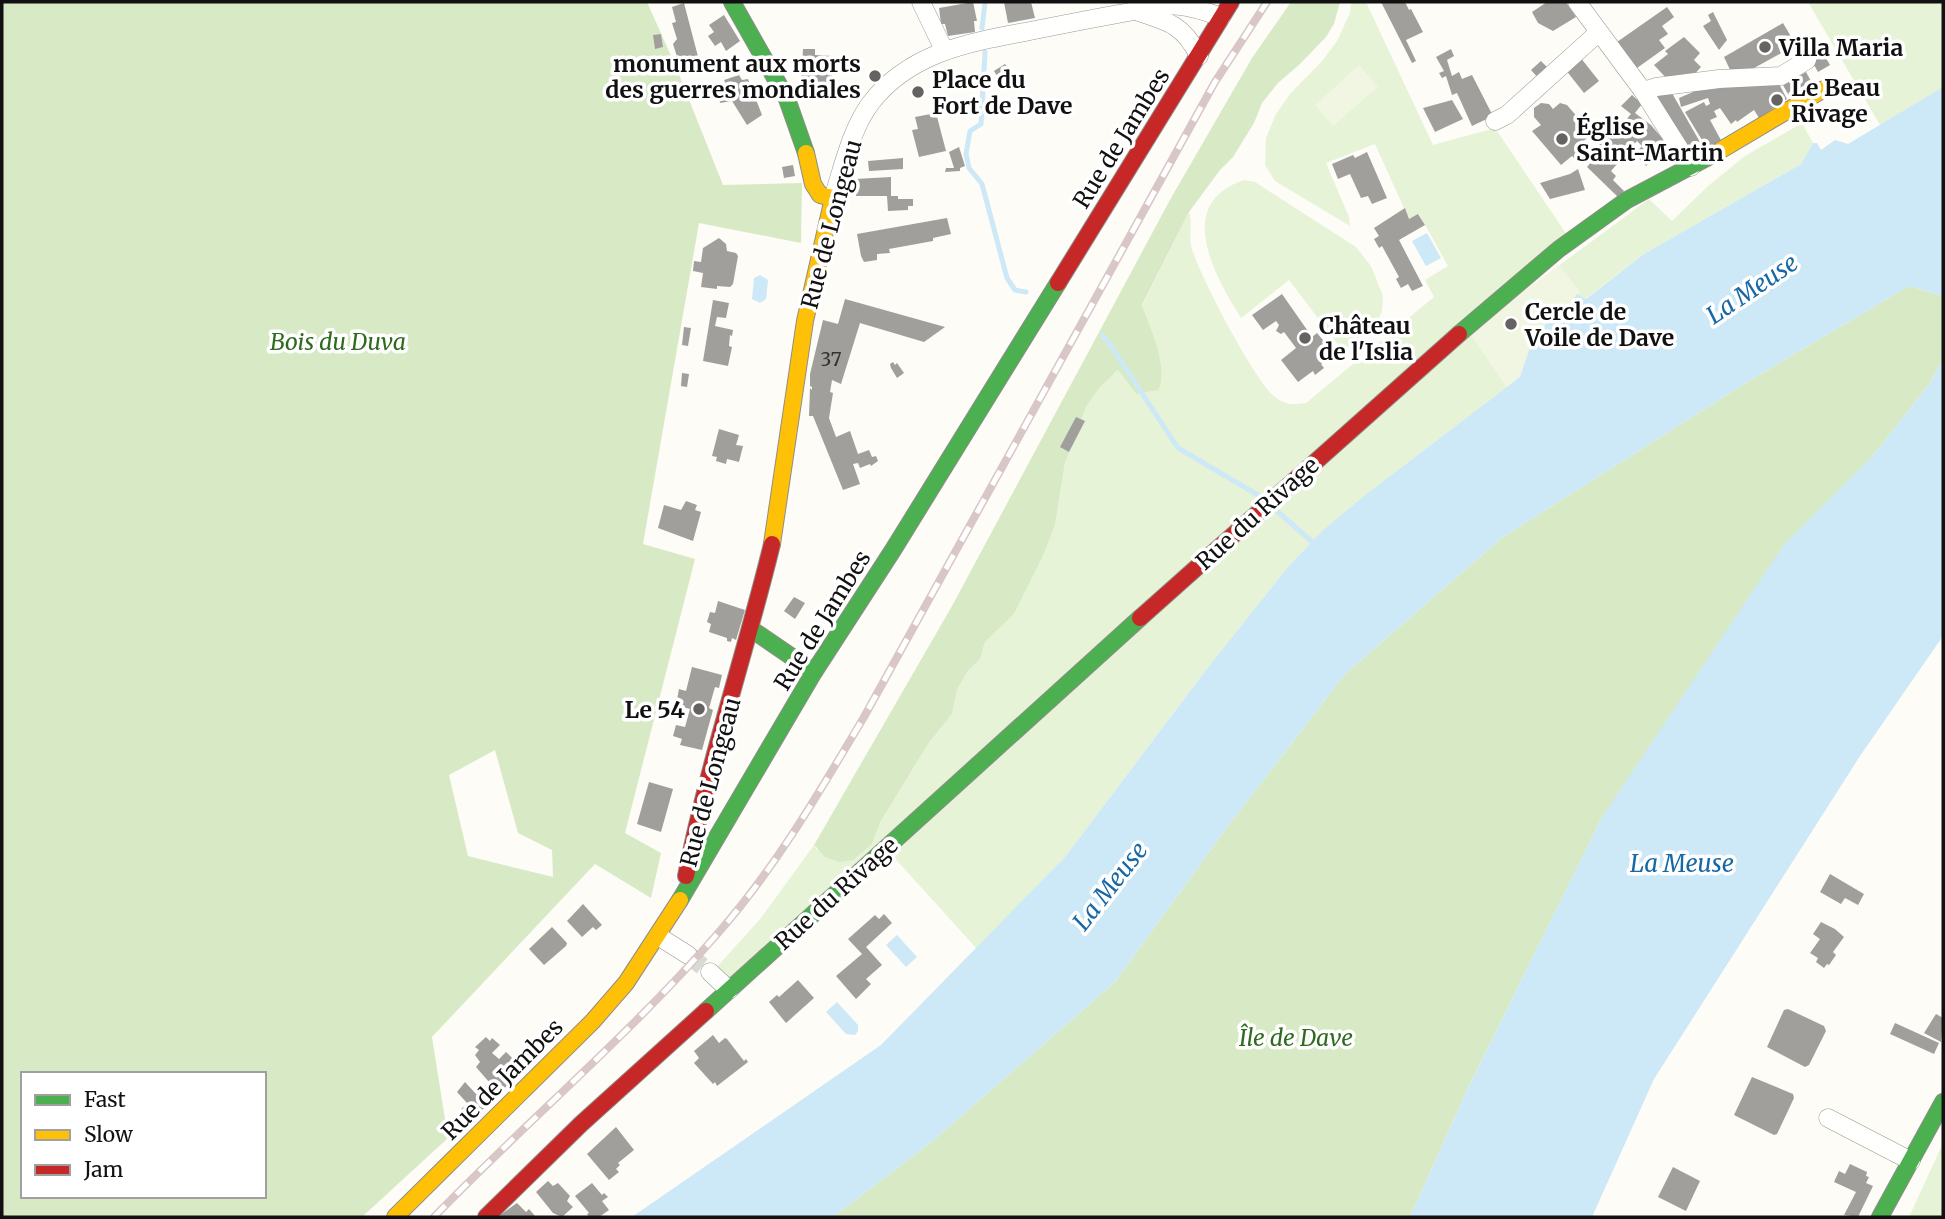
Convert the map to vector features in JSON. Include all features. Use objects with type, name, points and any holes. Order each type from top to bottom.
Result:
[{"type":"street","points":[[732,2],[787,99],[802,138],[813,184],[820,194],[833,198]]},
{"type":"street","points":[[921,2],[944,50]]},
{"type":"street","name":"Rue de Jambes","points":[[395,1217],[593,1021],[626,983],[683,895],[814,671],[893,550],[1231,2]]},
{"type":"street","points":[[1577,2],[1643,91],[1691,167]]},
{"type":"street","name":"Rue de Longeau","points":[[683,895],[695,830],[751,629],[776,526],[805,321],[833,198],[856,131],[869,106],[903,71],[944,50],[982,40],[1135,11],[1150,5],[1192,7],[1221,17]]},
{"type":"street","name":"Rue de Longeau","points":[[1135,11],[1174,24],[1186,33],[1199,56]]},
{"type":"street","points":[[1495,121],[1507,116],[1599,33]]},
{"type":"street","points":[[1643,91],[1719,79],[1781,76],[1807,60]]},
{"type":"street","name":"Rue du Rivage","points":[[486,1217],[581,1124],[1465,328],[1559,249],[1627,200],[1691,167],[1824,89]]},
{"type":"street","points":[[751,629],[814,671]]},
{"type":"street","points":[[658,936],[688,955]]},
{"type":"street","points":[[710,972],[729,990]]},
{"type":"street","points":[[1880,1217],[1943,1102]]},
{"type":"street","points":[[1828,1118],[1911,1161]]},
{"type":"green space","name":"Bois du Duva","points":[[2,2],[647,2],[723,185],[802,183],[801,243],[699,223],[643,544],[695,559],[625,833],[661,853],[651,898],[595,864],[432,1037],[448,1138],[362,1217],[2,1217]],"holes":[[[495,750],[518,833],[552,850],[553,877],[468,856],[449,775]]]},
{"type":"green space","points":[[1291,2],[1340,2],[1334,24],[1326,37],[1278,83],[1262,103],[1254,123],[1233,157],[1189,212],[1142,305],[1160,358],[1159,390],[1136,394],[1118,370],[1100,387],[1086,407],[1065,463],[1055,525],[1014,614],[985,642],[980,659],[967,672],[957,690],[952,714],[928,744],[881,821],[872,844],[853,860],[839,862],[825,857],[814,845],[952,606],[1171,198],[1252,58]]},
{"type":"green space","points":[[1351,2],[1366,2],[1433,145],[1495,128],[1567,235],[729,981],[715,969],[761,918],[814,845],[817,850],[872,844],[881,821],[928,744],[952,714],[957,690],[967,672],[980,659],[985,642],[1014,614],[1043,556],[1055,525],[1065,463],[1086,407],[1100,387],[1118,370],[1136,394],[1159,390],[1160,358],[1142,306],[1189,212],[1192,249],[1217,304],[1242,351],[1266,387],[1278,400],[1286,403],[1306,403],[1434,297],[1425,280],[1448,266],[1419,214],[1409,219],[1375,144],[1326,163],[1349,217],[1350,226],[1275,181],[1265,165],[1266,138],[1276,114],[1337,41],[1350,13]]},
{"type":"green space","points":[[1808,2],[1943,2],[1943,87],[1880,125]]},
{"type":"green space","points":[[1359,65],[1378,87],[1333,126],[1315,105]]},
{"type":"green space","points":[[1802,123],[1813,143],[1801,164],[1644,254],[1585,299],[1577,294],[1566,312],[1547,317],[1520,377],[1323,530],[1288,567],[1209,666],[1065,857],[977,949],[890,853],[1469,332],[1649,199],[1672,221],[1708,186],[1745,156]]},
{"type":"green space","points":[[1244,180],[1255,182],[1356,247],[1371,266],[1383,296],[1382,311],[1378,321],[1343,351],[1289,280],[1241,318],[1231,301],[1212,262],[1206,242],[1205,223],[1210,206],[1222,191]]},
{"type":"green space","name":"Cercle de Voile de Dave","points":[[1559,265],[1580,292],[1566,312],[1547,317],[1540,338],[1533,337],[1520,377],[1507,388],[1469,332]]},
{"type":"green space","name":"Île de Dave","points":[[1909,286],[1943,296],[1943,359],[1930,383],[1602,817],[1469,1086],[1410,1217],[833,1217],[935,1139],[1115,982],[1225,830],[1345,674],[1503,537],[1752,379]]},
{"type":"green space","points":[[1943,1143],[1943,1217],[1909,1217]]},
{"type":"water","name":"La Meuse","points":[[1943,87],[1943,296],[1909,286],[1752,379],[1503,537],[1345,674],[1225,830],[1115,982],[935,1139],[833,1217],[632,1217],[881,1045],[1065,857],[1209,666],[1288,567],[1323,530],[1369,492],[1520,377],[1534,337],[1541,338],[1547,317],[1566,312],[1577,294],[1586,299],[1644,254],[1801,164],[1813,143],[1817,143],[1821,150],[1835,140],[1848,144]]},
{"type":"water","points":[[1427,233],[1441,258],[1426,266],[1412,241]]},
{"type":"water","points":[[760,275],[768,280],[766,299],[760,303],[752,299],[754,278]]},
{"type":"water","name":"La Meuse","points":[[1943,359],[1943,636],[1860,756],[1654,1079],[1592,1217],[1410,1217],[1469,1086],[1602,817],[1783,546],[1872,457],[1930,383]]},
{"type":"water","points":[[897,935],[917,957],[906,967],[886,945]]},
{"type":"water","points":[[837,1002],[858,1025],[855,1035],[846,1034],[826,1012]]},
{"type":"building","points":[[973,2],[977,21],[974,21],[975,32],[948,36],[945,24],[941,24],[939,8]]},
{"type":"building","points":[[1004,2],[1031,2],[1035,18],[1008,23]]},
{"type":"building","points":[[1381,2],[1405,2],[1409,10],[1411,9],[1423,32],[1406,40],[1416,61],[1412,63]]},
{"type":"building","points":[[1547,2],[1566,2],[1576,17],[1553,31],[1538,23],[1532,12]]},
{"type":"building","points":[[684,3],[701,68],[691,70],[687,65],[680,66],[673,44],[677,39],[672,23],[676,22],[672,7]]},
{"type":"building","points":[[1667,7],[1674,17],[1662,26],[1668,34],[1659,40],[1665,48],[1637,68],[1617,42]]},
{"type":"building","points":[[1713,12],[1727,40],[1719,50],[1703,26],[1711,21],[1708,15]]},
{"type":"building","points":[[724,15],[740,41],[726,51],[721,42],[715,46],[708,36],[714,32],[709,25]]},
{"type":"building","name":"Villa Maria","points":[[1783,23],[1796,45],[1745,73],[1732,74],[1724,57]]},
{"type":"building","points":[[661,34],[663,47],[655,49],[653,35]]},
{"type":"building","points":[[1812,34],[1830,65],[1818,72],[1801,41]]},
{"type":"building","points":[[1684,37],[1700,53],[1694,60],[1701,67],[1692,77],[1670,82],[1654,65],[1668,54],[1665,51]]},
{"type":"building","points":[[803,49],[815,49],[815,55],[832,56],[832,83],[801,80]]},
{"type":"building","points":[[1451,49],[1454,56],[1447,60],[1452,76],[1459,72],[1462,79],[1472,75],[1493,116],[1472,126],[1457,93],[1452,95],[1446,76],[1442,78],[1439,73],[1444,71],[1436,57]]},
{"type":"building","points":[[1580,57],[1599,81],[1584,93],[1565,69]]},
{"type":"building","points":[[1541,61],[1550,70],[1540,80],[1531,70]]},
{"type":"building","points":[[1005,64],[1014,77],[1003,85],[994,71]]},
{"type":"building","points":[[1806,72],[1812,83],[1789,96],[1783,85]]},
{"type":"building","points":[[739,75],[742,80],[748,79],[762,115],[747,125],[732,101],[720,103],[717,87],[726,84],[724,80]]},
{"type":"building","points":[[1729,81],[1732,87],[1779,84],[1787,99],[1759,118],[1754,110],[1731,124],[1720,108],[1714,111],[1717,117],[1710,120],[1722,142],[1708,150],[1685,112],[1704,102],[1706,106],[1710,104],[1708,98],[1681,107],[1679,98],[1693,92],[1691,86]]},
{"type":"building","points":[[1669,88],[1704,149],[1693,156],[1656,94]]},
{"type":"building","points":[[1632,95],[1642,104],[1635,113],[1651,125],[1667,144],[1651,157],[1653,160],[1646,166],[1635,154],[1642,146],[1637,141],[1611,171],[1616,176],[1613,180],[1624,191],[1618,197],[1587,167],[1599,153],[1598,148],[1605,131],[1612,136],[1631,114],[1621,106]]},
{"type":"building","points":[[1452,100],[1463,119],[1435,132],[1423,108]]},
{"type":"building","name":"Église Saint-Martin","points":[[1541,103],[1549,104],[1553,109],[1560,103],[1567,105],[1592,134],[1580,144],[1588,153],[1578,162],[1572,156],[1561,165],[1532,131],[1541,125],[1534,117],[1534,108]]},
{"type":"building","points":[[936,113],[946,151],[919,157],[912,130],[918,129],[915,117]]},
{"type":"building","points":[[959,147],[965,166],[960,168],[960,171],[945,172],[946,168],[954,168],[949,152]]},
{"type":"building","points":[[1367,152],[1387,198],[1372,204],[1368,196],[1361,198],[1350,174],[1338,179],[1332,164]]},
{"type":"building","points":[[903,158],[903,169],[869,171],[868,161]]},
{"type":"building","points":[[793,165],[795,176],[784,178],[782,167]]},
{"type":"building","points":[[1578,169],[1585,190],[1550,199],[1540,183]]},
{"type":"building","points":[[891,177],[891,196],[913,199],[913,206],[908,206],[908,210],[888,211],[887,196],[856,196],[855,179]]},
{"type":"building","points":[[1405,208],[1409,219],[1418,214],[1425,225],[1399,240],[1423,286],[1412,291],[1408,284],[1401,288],[1396,279],[1399,277],[1382,246],[1379,248],[1374,239],[1379,236],[1374,228]]},
{"type":"building","points":[[947,218],[951,234],[933,238],[933,241],[889,249],[890,253],[877,254],[877,260],[864,262],[861,256],[857,234]]},
{"type":"building","points":[[719,238],[726,244],[727,251],[738,256],[733,284],[730,287],[717,286],[717,289],[701,287],[703,273],[693,271],[694,261],[701,262],[703,248]]},
{"type":"building","name":"Château de l'Islia","points":[[1282,294],[1312,337],[1317,333],[1335,354],[1321,364],[1324,368],[1315,375],[1313,371],[1298,382],[1281,360],[1296,348],[1284,332],[1281,334],[1276,331],[1279,325],[1276,321],[1263,330],[1252,315]]},
{"type":"building","points":[[845,299],[945,327],[924,342],[860,323],[841,384],[832,380],[829,418],[836,437],[850,431],[858,454],[869,450],[872,457],[876,456],[878,461],[871,466],[870,464],[860,468],[858,463],[853,464],[860,484],[843,490],[813,416],[809,416],[810,388],[812,390],[810,374],[823,320],[838,324]]},
{"type":"building","points":[[713,300],[729,303],[726,318],[717,317],[715,326],[733,330],[732,336],[730,335],[729,346],[732,347],[728,366],[703,361]]},
{"type":"building","points":[[684,327],[691,328],[688,346],[682,345]]},
{"type":"building","points":[[893,362],[895,365],[897,363],[904,373],[897,378],[890,364]]},
{"type":"building","points":[[682,373],[689,374],[687,387],[681,386]]},
{"type":"building","points":[[1076,417],[1085,421],[1069,452],[1060,447]]},
{"type":"building","points":[[719,429],[739,435],[736,445],[743,446],[739,462],[727,459],[726,464],[716,461],[717,457],[712,456]]},
{"type":"building","points":[[686,501],[697,505],[695,510],[701,512],[693,541],[658,528],[664,505],[681,510]]},
{"type":"building","points":[[794,597],[805,603],[795,619],[784,611]]},
{"type":"building","points":[[718,601],[745,610],[736,640],[732,638],[731,642],[709,632],[711,624],[707,622],[710,612],[715,613]]},
{"type":"building","points":[[692,667],[722,675],[719,688],[715,687],[709,708],[713,710],[702,750],[680,745],[682,739],[673,736],[676,725],[685,727],[690,709],[676,705],[679,689],[686,691]]},
{"type":"building","points":[[649,782],[673,789],[661,832],[637,824]]},
{"type":"building","points":[[1830,874],[1864,894],[1858,905],[1845,898],[1841,904],[1820,892]]},
{"type":"building","points":[[583,904],[602,925],[596,930],[593,927],[582,937],[567,921]]},
{"type":"building","points":[[884,914],[892,923],[866,947],[882,965],[866,979],[871,984],[856,999],[836,976],[862,954],[848,939],[875,915],[879,919]]},
{"type":"building","points":[[1821,922],[1844,937],[1833,952],[1836,955],[1824,968],[1816,962],[1818,958],[1810,953],[1820,939],[1813,934]]},
{"type":"building","points":[[552,927],[567,943],[544,965],[529,949]]},
{"type":"building","points":[[798,980],[814,998],[786,1023],[769,1002]]},
{"type":"building","points":[[1788,1009],[1824,1026],[1826,1031],[1809,1065],[1805,1067],[1767,1047],[1784,1010]]},
{"type":"building","points":[[1936,1014],[1943,1018],[1941,1042],[1924,1033]]},
{"type":"building","points":[[1895,1023],[1939,1043],[1934,1054],[1890,1034]]},
{"type":"building","points":[[713,1035],[719,1043],[727,1039],[744,1061],[746,1059],[748,1062],[717,1086],[694,1063],[699,1058],[694,1051]]},
{"type":"building","points":[[486,1037],[490,1041],[492,1038],[500,1045],[492,1053],[499,1059],[506,1052],[524,1069],[458,1137],[452,1130],[458,1125],[453,1118],[467,1103],[457,1092],[465,1082],[476,1094],[489,1082],[476,1067],[480,1062],[475,1055],[479,1050],[475,1047]]},
{"type":"building","points":[[1752,1077],[1793,1094],[1794,1098],[1777,1134],[1774,1135],[1734,1115]]},
{"type":"building","points":[[616,1127],[634,1150],[618,1163],[620,1165],[616,1169],[619,1172],[609,1180],[587,1154]]},
{"type":"building","points":[[1850,1164],[1867,1172],[1866,1176],[1869,1177],[1866,1183],[1873,1186],[1858,1217],[1844,1215],[1856,1192],[1834,1182],[1839,1171],[1845,1174]]},
{"type":"building","points":[[1673,1167],[1700,1181],[1686,1211],[1658,1197]]},
{"type":"building","points":[[548,1181],[553,1186],[558,1183],[570,1196],[567,1201],[573,1207],[562,1217],[553,1213],[536,1192]]},
{"type":"building","points":[[592,1183],[602,1195],[604,1193],[608,1197],[602,1201],[609,1210],[599,1217],[589,1217],[589,1213],[575,1196]]},
{"type":"building","points":[[517,1203],[526,1212],[529,1209],[535,1216],[497,1217]]},
{"type":"waterway","points":[[982,28],[985,2]]},
{"type":"waterway","points":[[985,52],[981,124],[970,131],[966,154],[969,168],[982,184],[1007,278],[1015,290],[1026,292]]},
{"type":"waterway","points":[[1102,335],[1178,448],[1263,498]]},
{"type":"waterway","points":[[1277,511],[1317,546]]},
{"type":"tunnel","points":[[688,955],[710,972]]},
{"type":"railway","points":[[434,1217],[651,1006],[719,932],[778,855],[864,717],[1215,82],[1267,2]]},
{"type":"traffic: fast","points":[[732,2],[787,99],[806,153]]},
{"type":"traffic: fast","points":[[1459,334],[1559,249],[1627,200],[1716,153]]},
{"type":"traffic: fast","points":[[680,900],[814,672],[1058,283]]},
{"type":"traffic: fast","points":[[706,1011],[1140,618]]},
{"type":"traffic: fast","points":[[751,629],[814,672]]},
{"type":"traffic: fast","points":[[1880,1217],[1943,1102]]},
{"type":"traffic: slow","points":[[1716,153],[1824,89]]},
{"type":"traffic: slow","points":[[772,544],[805,321],[833,198],[820,195],[813,184],[806,153]]},
{"type":"traffic: slow","points":[[395,1217],[593,1021],[626,983],[680,900]]},
{"type":"traffic: jam","points":[[1058,283],[1231,2]]},
{"type":"traffic: jam","points":[[1140,618],[1459,334]]},
{"type":"traffic: jam","points":[[686,876],[705,792],[772,544]]},
{"type":"traffic: jam","points":[[486,1217],[581,1124],[706,1011]]},
{"type":"place","name":"Villa Maria","points":[[1765,47]]},
{"type":"place","name":"monument aux morts des guerres mondiales","points":[[875,76]]},
{"type":"place","name":"Place du Fort de Dave","points":[[918,92]]},
{"type":"place","name":"Le Beau Rivage","points":[[1777,100]]},
{"type":"place","name":"Église Saint-Martin","points":[[1562,139]]},
{"type":"place","name":"Cercle de Voile de Dave","points":[[1511,324]]},
{"type":"place","name":"Château de l'Islia","points":[[1305,338]]},
{"type":"place","name":"Le 54","points":[[699,709]]}]
